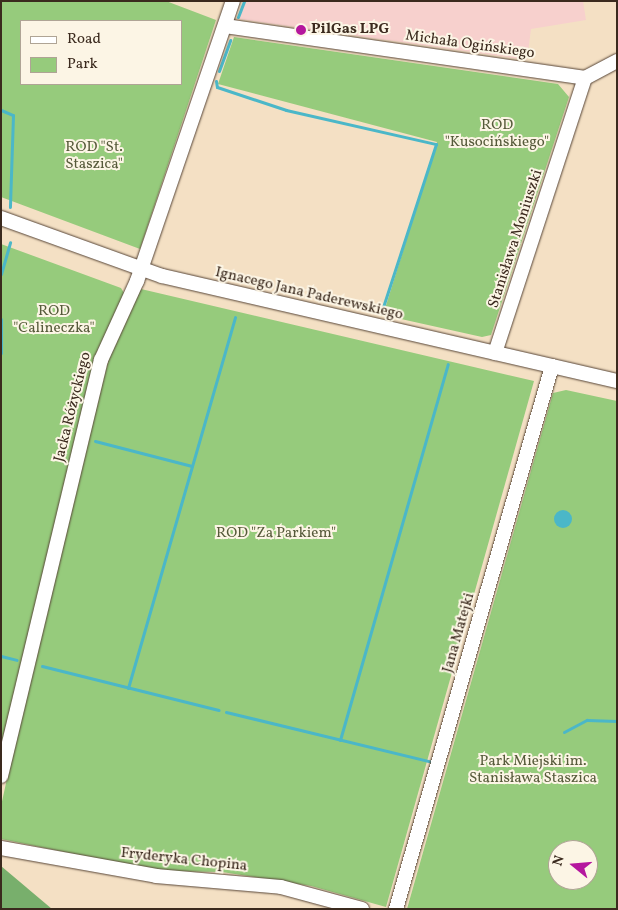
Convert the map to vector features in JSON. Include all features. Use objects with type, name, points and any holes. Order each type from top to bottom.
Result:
[{"type":"street","name":"Jacka Różyckiego","points":[[1,776],[101,360],[140,271],[233,1]]},
{"type":"street","name":"Michała Ogińskiego","points":[[225,26],[585,78]]},
{"type":"street","points":[[585,78],[617,60]]},
{"type":"street","name":"Stanisława Moniuszki","points":[[495,353],[585,78]]},
{"type":"street","name":"Ignacego Jana Paderewskiego","points":[[1,218],[140,271],[617,381]]},
{"type":"street","name":"Jana Matejki","points":[[396,909],[552,366]]},
{"type":"street","name":"Fryderyka Chopina","points":[[1,848],[156,876],[281,887],[362,909]]},
{"type":"shaded area","points":[[245,1],[583,1],[586,20],[531,29],[527,60],[239,19]]},
{"type":"green space","name":"ROD \"St. Staszica\"","points":[[1,1],[166,1],[216,20],[140,249],[1,197]]},
{"type":"green space","name":"ROD \"Kusocińskiego\"","points":[[234,37],[558,84],[569,97],[491,335],[482,337],[383,315],[437,142],[218,84]]},
{"type":"green space","name":"ROD \"Calineczka\"","points":[[1,244],[121,288],[124,293],[94,364],[1,747]]},
{"type":"green space","name":"ROD \"Za Parkiem\"","points":[[141,289],[534,381],[386,907],[311,886],[222,872],[157,871],[1,839],[1,806],[33,660],[112,346]]},
{"type":"green space","name":"Park Miejski im. Stanisława Staszica","points":[[566,390],[617,401],[617,909],[407,909],[553,393]]},
{"type":"green space","points":[[1,866],[52,909],[1,909]]},
{"type":"water","points":[[563,510],[569,513],[572,519],[569,525],[563,528],[557,525],[554,519],[557,513]]},
{"type":"waterway","points":[[238,17],[244,1]]},
{"type":"waterway","points":[[219,71],[230,40]]},
{"type":"waterway","points":[[216,81],[217,87],[286,110],[436,144],[381,313]]},
{"type":"waterway","points":[[1,110],[13,115],[10,207]]},
{"type":"waterway","points":[[1,274],[10,242]]},
{"type":"waterway","points":[[128,688],[235,317]]},
{"type":"waterway","points":[[1,319],[1,353]]},
{"type":"waterway","points":[[340,740],[448,364]]},
{"type":"waterway","points":[[95,441],[192,466]]},
{"type":"waterway","points":[[1,656],[17,660]]},
{"type":"waterway","points":[[42,666],[219,710]]},
{"type":"waterway","points":[[226,712],[433,762]]},
{"type":"waterway","points":[[564,732],[587,720],[617,721]]},
{"type":"place","name":"PilGas LPG","points":[[301,30]]}]
